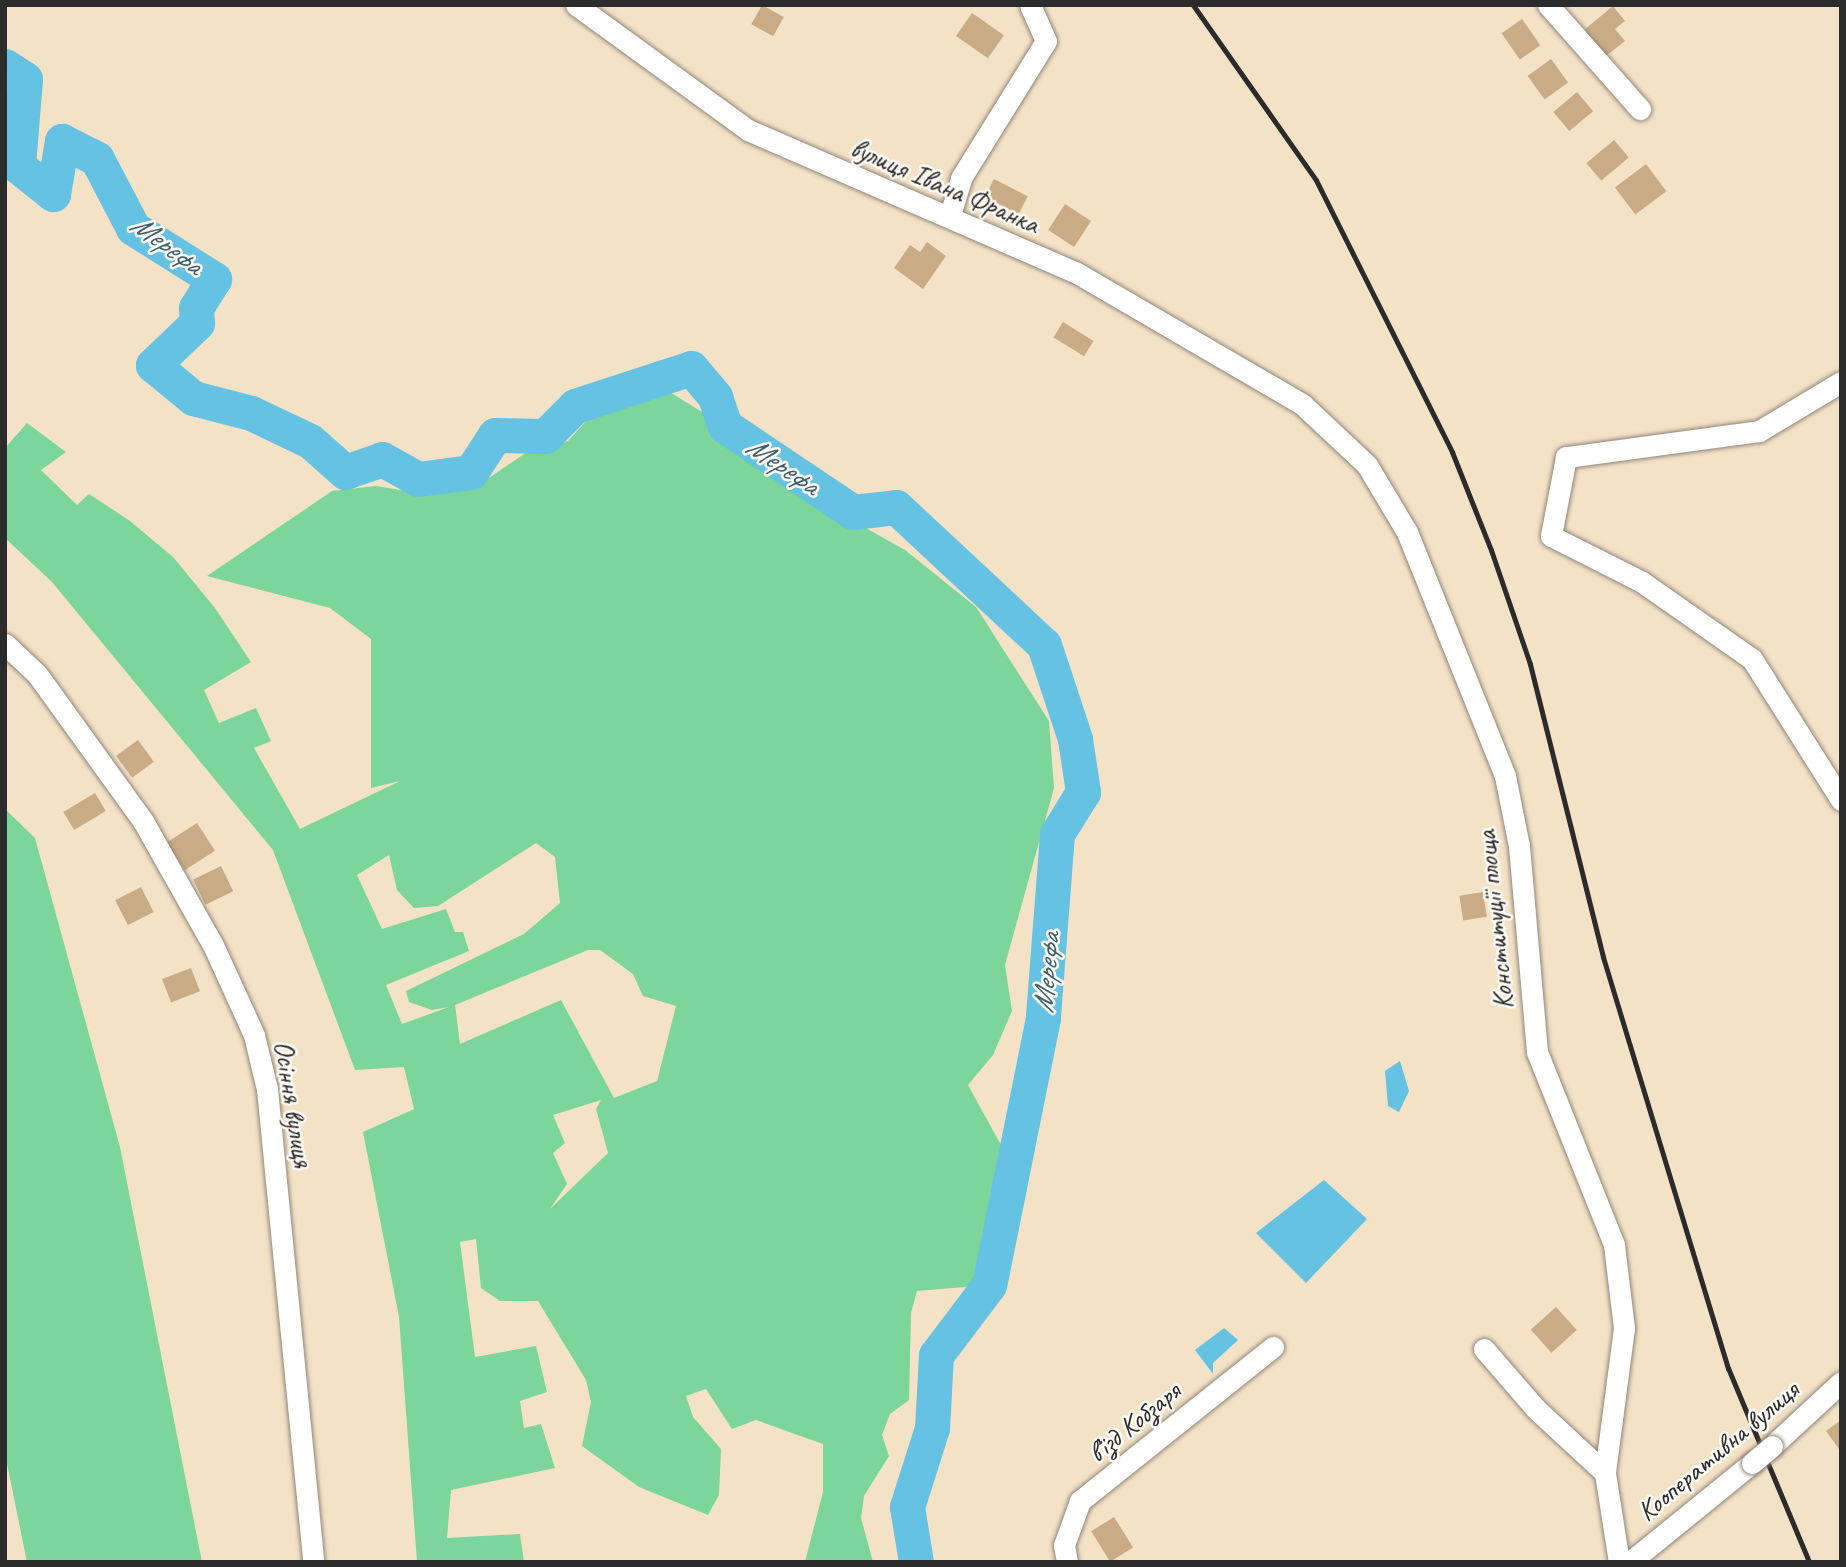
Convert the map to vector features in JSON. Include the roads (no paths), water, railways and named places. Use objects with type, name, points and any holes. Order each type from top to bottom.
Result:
[{"type":"street","name":"вулиця Івана Франка","points":[[576,5],[748,130],[857,181],[950,215],[1077,272],[1302,404]]},
{"type":"street","points":[[950,215],[961,178],[1046,41],[1030,5]]},
{"type":"street","points":[[1548,5],[1640,109]]},
{"type":"street","points":[[1841,382],[1759,431],[1566,457],[1551,536],[1642,582],[1752,659],[1841,800]]},
{"type":"street","name":"Конституції площа","points":[[1302,404],[1367,466],[1407,532],[1505,776],[1519,846],[1537,1052],[1614,1245],[1623,1328],[1605,1473],[1619,1562]]},
{"type":"street","name":"Осіння вулиця","points":[[5,644],[37,674],[143,821],[213,946],[254,1035],[267,1089],[313,1562]]},
{"type":"street","name":"в’їзд Кобзаря","points":[[1067,1562],[1064,1545],[1080,1501],[1273,1347]]},
{"type":"street","points":[[1484,1349],[1605,1473]]},
{"type":"street","name":"Кооперативна вулиця","points":[[1630,1562],[1772,1446],[1841,1382]]},
{"type":"water","points":[[1400,1061],[1409,1091],[1399,1112],[1388,1106],[1385,1071]]},
{"type":"water","points":[[1324,1180],[1367,1219],[1306,1283],[1256,1233]]},
{"type":"water","points":[[1224,1328],[1238,1340],[1213,1363],[1213,1374],[1195,1350]]},
{"type":"waterway","name":"Мерефа","points":[[5,66],[25,79],[18,166],[53,194],[62,141],[97,159],[133,228],[214,279],[196,308],[197,323],[153,365],[193,398],[251,413],[310,441],[345,472],[382,459],[418,479],[471,472],[495,435],[545,436],[575,406],[691,368],[715,397],[725,426],[853,512],[896,507],[1044,645],[1075,739],[1083,792],[1057,834],[1043,1018],[989,1285],[936,1355],[932,1428],[907,1507],[916,1562]]},
{"type":"railway","points":[[1193,5],[1316,180],[1452,452],[1491,550],[1530,664],[1603,957],[1728,1368],[1809,1562]]}]
